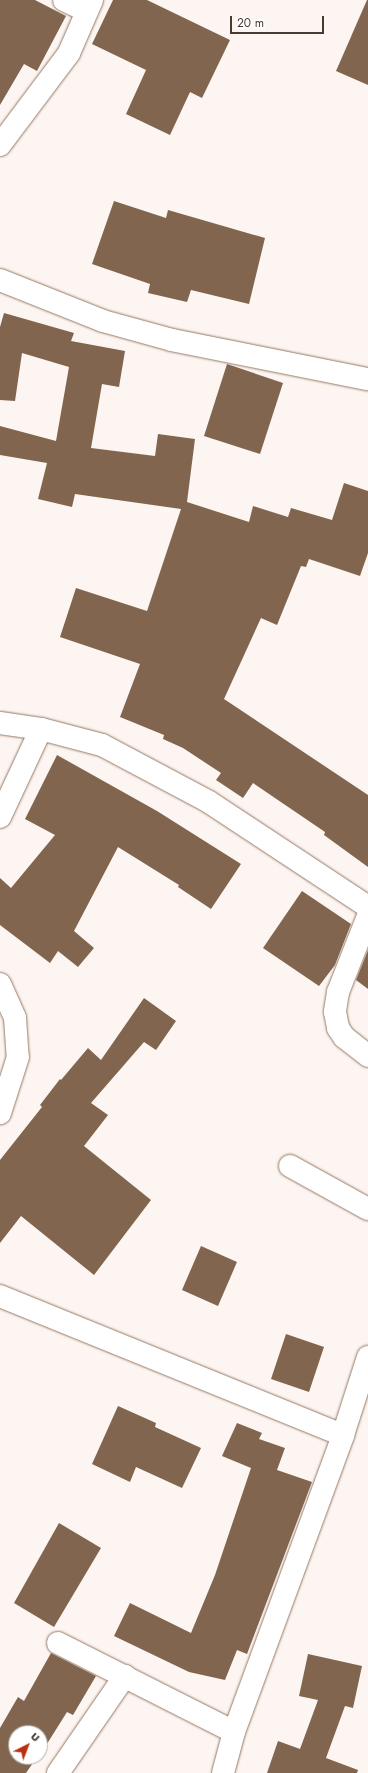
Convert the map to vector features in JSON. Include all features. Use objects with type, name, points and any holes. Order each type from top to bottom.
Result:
[{"type":"street","points":[[0,145],[70,53],[90,5],[64,0]]},
{"type":"street","points":[[0,280],[103,321],[172,340],[368,379]]},
{"type":"street","points":[[0,723],[41,729],[102,746],[209,802],[368,907]]},
{"type":"street","points":[[0,816],[41,729]]},
{"type":"street","points":[[368,916],[338,992],[335,1012],[338,1028],[344,1038],[368,1056]]},
{"type":"street","points":[[0,984],[15,1018],[18,1035],[18,1057],[0,1113]]},
{"type":"street","points":[[290,1166],[368,1209]]},
{"type":"street","points":[[0,1296],[343,1435]]},
{"type":"street","points":[[223,1773],[234,1732],[364,1380],[368,1357]]},
{"type":"street","points":[[58,1642],[234,1732]]},
{"type":"street","points":[[58,1773],[125,1676]]},
{"type":"building","points":[[0,0],[35,0],[66,16],[37,71],[24,64],[0,105]]},
{"type":"building","points":[[113,0],[147,0],[230,40],[202,98],[190,92],[170,135],[126,114],[146,70],[92,44]]},
{"type":"building","points":[[368,0],[368,85],[336,71]]},
{"type":"building","points":[[114,201],[166,218],[168,210],[265,238],[249,304],[191,290],[187,302],[148,293],[150,284],[92,264]]},
{"type":"building","points":[[4,313],[74,333],[71,341],[125,351],[119,387],[102,384],[91,448],[155,456],[158,434],[195,439],[187,502],[249,522],[253,506],[288,517],[291,508],[332,520],[344,483],[368,491],[368,553],[360,576],[309,559],[306,567],[301,566],[277,625],[261,618],[224,699],[368,795],[368,867],[324,835],[325,832],[253,783],[243,798],[216,780],[221,773],[183,748],[163,739],[164,735],[120,717],[140,664],[60,637],[76,588],[147,611],[181,509],[75,494],[72,507],[38,499],[47,463],[0,455],[0,426],[56,441],[69,367],[22,353],[15,401],[0,400],[0,327]]},
{"type":"building","points":[[227,364],[283,383],[260,454],[204,436]]},
{"type":"building","points":[[57,755],[157,811],[241,864],[211,909],[178,887],[179,885],[118,847],[74,931],[94,948],[78,967],[58,951],[50,963],[0,925],[0,878],[11,888],[55,835],[25,819]]},
{"type":"building","points":[[302,891],[351,924],[335,965],[319,986],[263,948]]},
{"type":"building","points":[[368,950],[368,989],[356,980]]},
{"type":"building","points":[[144,998],[176,1021],[156,1050],[144,1042],[91,1103],[108,1115],[84,1146],[151,1200],[94,1275],[21,1216],[0,1243],[0,1160],[42,1107],[40,1105],[60,1079],[61,1080],[88,1048],[101,1060]]},
{"type":"building","points":[[201,1246],[237,1262],[218,1306],[182,1290]]},
{"type":"building","points":[[286,1334],[324,1347],[309,1392],[271,1379]]},
{"type":"building","points":[[118,1406],[156,1423],[155,1427],[201,1448],[182,1488],[136,1467],[130,1482],[92,1464]]},
{"type":"building","points":[[237,1423],[262,1433],[259,1439],[285,1448],[277,1470],[312,1482],[247,1654],[237,1650],[225,1680],[189,1672],[114,1636],[130,1603],[191,1633],[215,1575],[251,1468],[222,1456]]},
{"type":"building","points":[[59,1523],[101,1548],[54,1627],[14,1603]]},
{"type":"building","points":[[51,1653],[96,1676],[73,1715],[67,1712],[48,1742],[48,1725],[8,1725],[8,1765],[32,1765],[26,1773],[0,1773],[0,1728],[18,1697],[24,1701]]},
{"type":"building","points":[[308,1654],[362,1666],[353,1708],[345,1706],[326,1758],[358,1770],[357,1773],[267,1773],[278,1741],[300,1749],[318,1700],[299,1696]]}]
